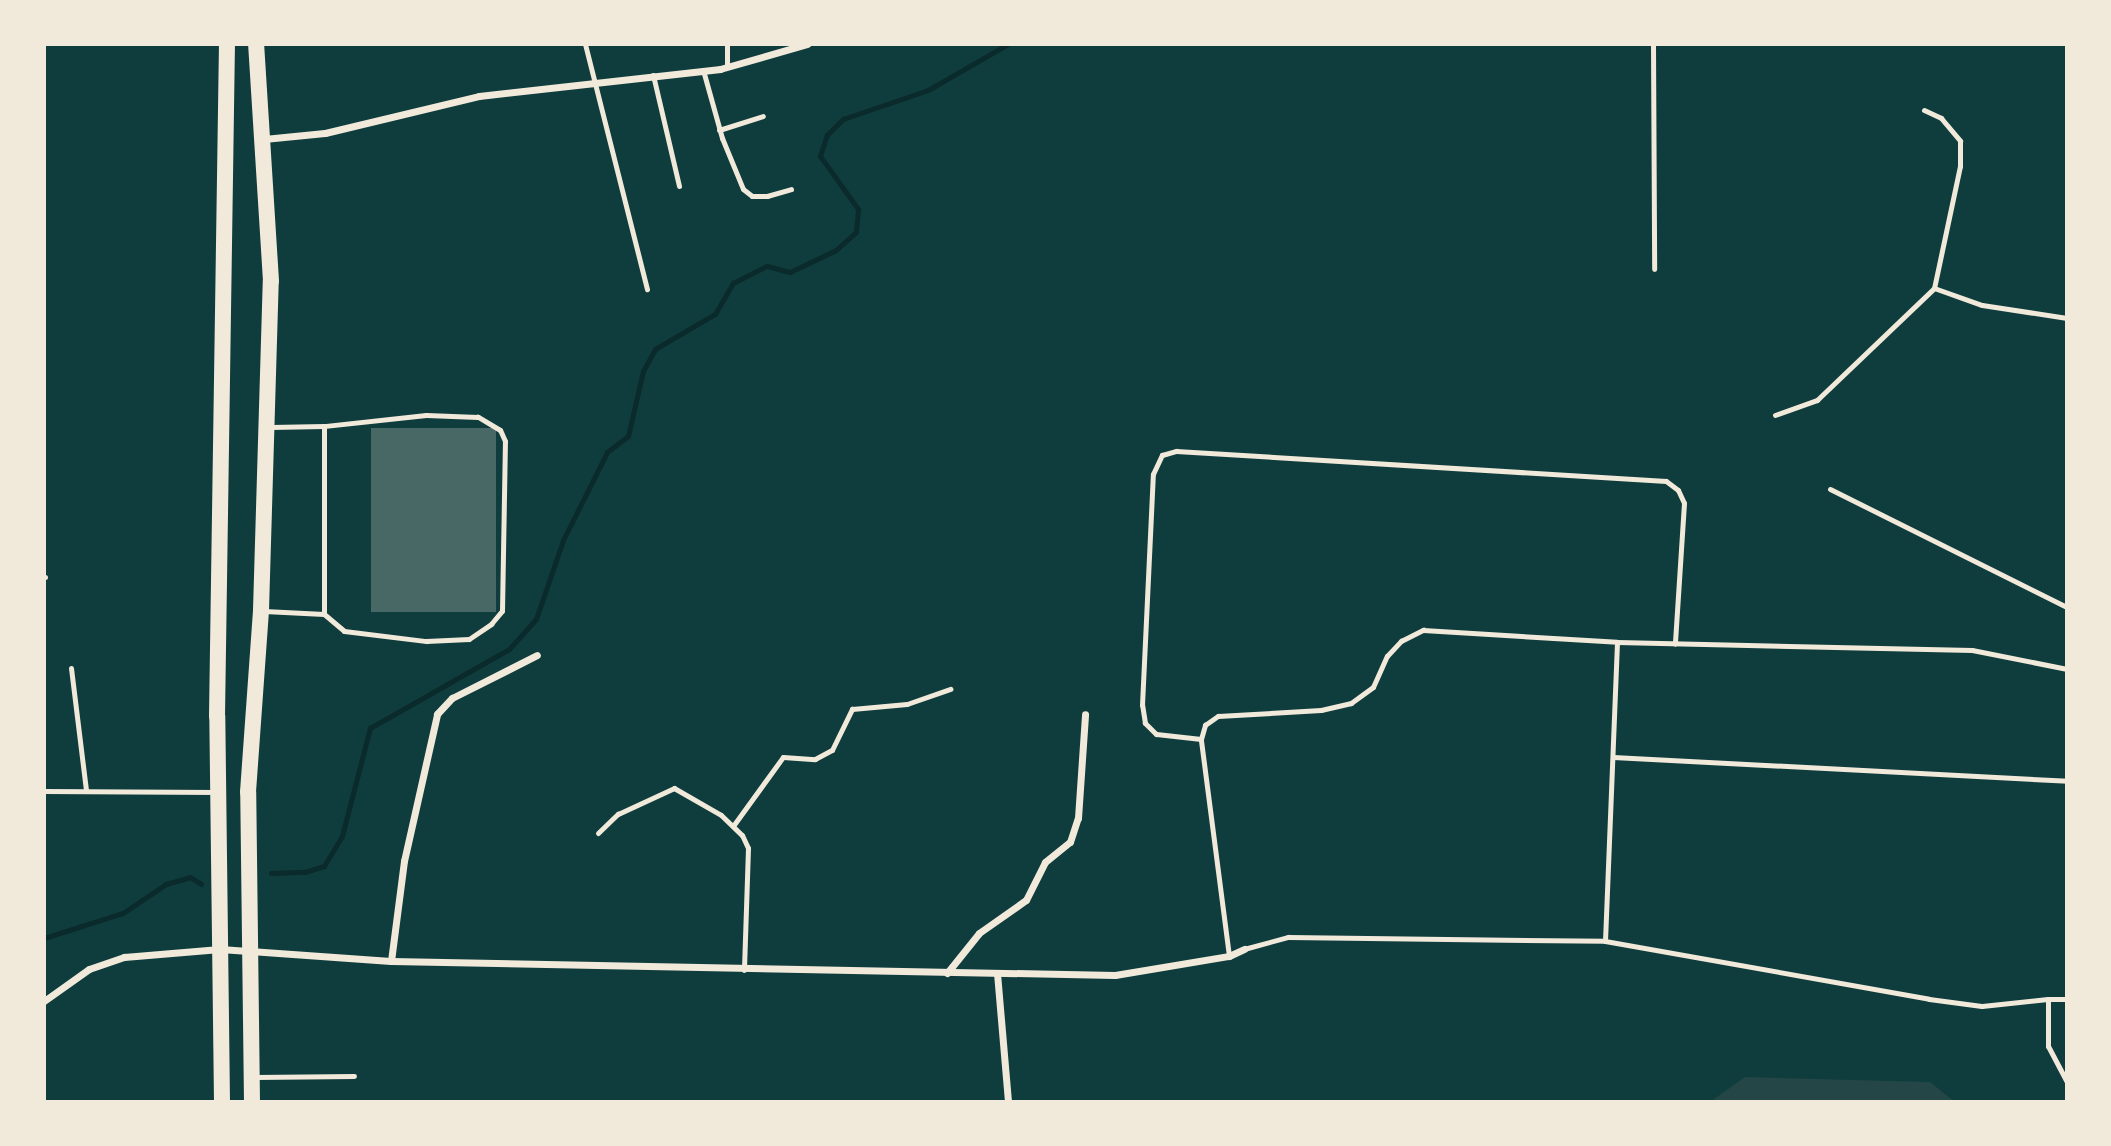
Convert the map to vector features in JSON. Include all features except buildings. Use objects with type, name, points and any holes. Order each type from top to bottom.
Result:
[{"type":"main road","points":[[222,1102],[220,792],[227,44]]},
{"type":"main road","points":[[252,1102],[248,792],[261,610],[271,281],[256,44]]},
{"type":"street","points":[[264,139],[325,133],[479,96],[727,67],[807,44]]},
{"type":"street","points":[[391,961],[404,861],[437,714],[452,698],[537,655]]},
{"type":"street","points":[[947,972],[979,933],[1026,900],[1045,862],[1070,842],[1078,818],[1085,714]]},
{"type":"street","points":[[44,1002],[89,969],[124,957],[220,949],[251,949],[391,961],[744,970],[1115,975],[1229,956],[1244,948]]},
{"type":"street","points":[[997,973],[1008,1102]]},
{"type":"lane","points":[[585,44],[647,289]]},
{"type":"lane","points":[[727,44],[727,67]]},
{"type":"lane","points":[[1654,44],[1654,269]]},
{"type":"lane","points":[[703,70],[719,130],[743,189],[752,196],[767,196],[791,188]]},
{"type":"lane","points":[[653,75],[679,186]]},
{"type":"lane","points":[[1775,415],[1817,400],[1934,289],[1960,166],[1960,141],[1941,118],[1924,110]]},
{"type":"lane","points":[[719,130],[763,117]]},
{"type":"lane","points":[[1934,289],[1982,305],[2067,317]]},
{"type":"lane","points":[[261,610],[324,614],[344,631],[426,641],[469,639],[491,624],[502,611],[505,441],[500,430],[478,417],[426,415],[324,426],[265,427]]},
{"type":"lane","points":[[324,426],[324,614]]},
{"type":"lane","points":[[1201,739],[1156,734],[1144,723],[1142,705],[1153,474],[1162,455],[1176,451],[1666,481],[1678,490],[1684,503],[1675,644]]},
{"type":"lane","points":[[1830,489],[2067,607]]},
{"type":"lane","points":[[1229,956],[1201,739],[1205,725],[1218,716],[1321,710],[1351,703],[1373,687],[1387,656],[1401,641],[1423,630],[1617,642],[1972,650],[2067,669]]},
{"type":"lane","points":[[1605,941],[1617,642]]},
{"type":"lane","points":[[71,668],[86,791]]},
{"type":"lane","points":[[733,826],[783,757],[815,759],[832,750],[852,709],[907,704],[950,689]]},
{"type":"lane","points":[[1613,757],[2067,781]]},
{"type":"lane","points":[[598,833],[618,814],[674,788],[695,797],[733,826],[742,835],[749,859],[744,970]]},
{"type":"lane","points":[[44,791],[220,792]]},
{"type":"lane","points":[[1244,948],[1288,937],[1605,941],[1929,999],[1982,1006],[2067,999]]},
{"type":"lane","points":[[2048,999],[2048,1046],[2067,1082]]},
{"type":"lane","points":[[252,1077],[354,1076]]},
{"type":"shaded area","points":[[1745,1077],[1930,1082],[1955,1102],[1710,1102]]},
{"type":"waterway","points":[[271,873],[305,872],[324,866],[342,836],[370,728],[509,649],[536,619],[563,540],[607,452],[628,436],[643,371],[655,349],[715,314],[733,283],[767,266],[790,272],[836,250],[856,232],[858,209],[820,156],[827,135],[843,119],[928,90],[1008,44]]},
{"type":"waterway","points":[[44,938],[123,913],[166,884],[190,877],[201,884]]}]
